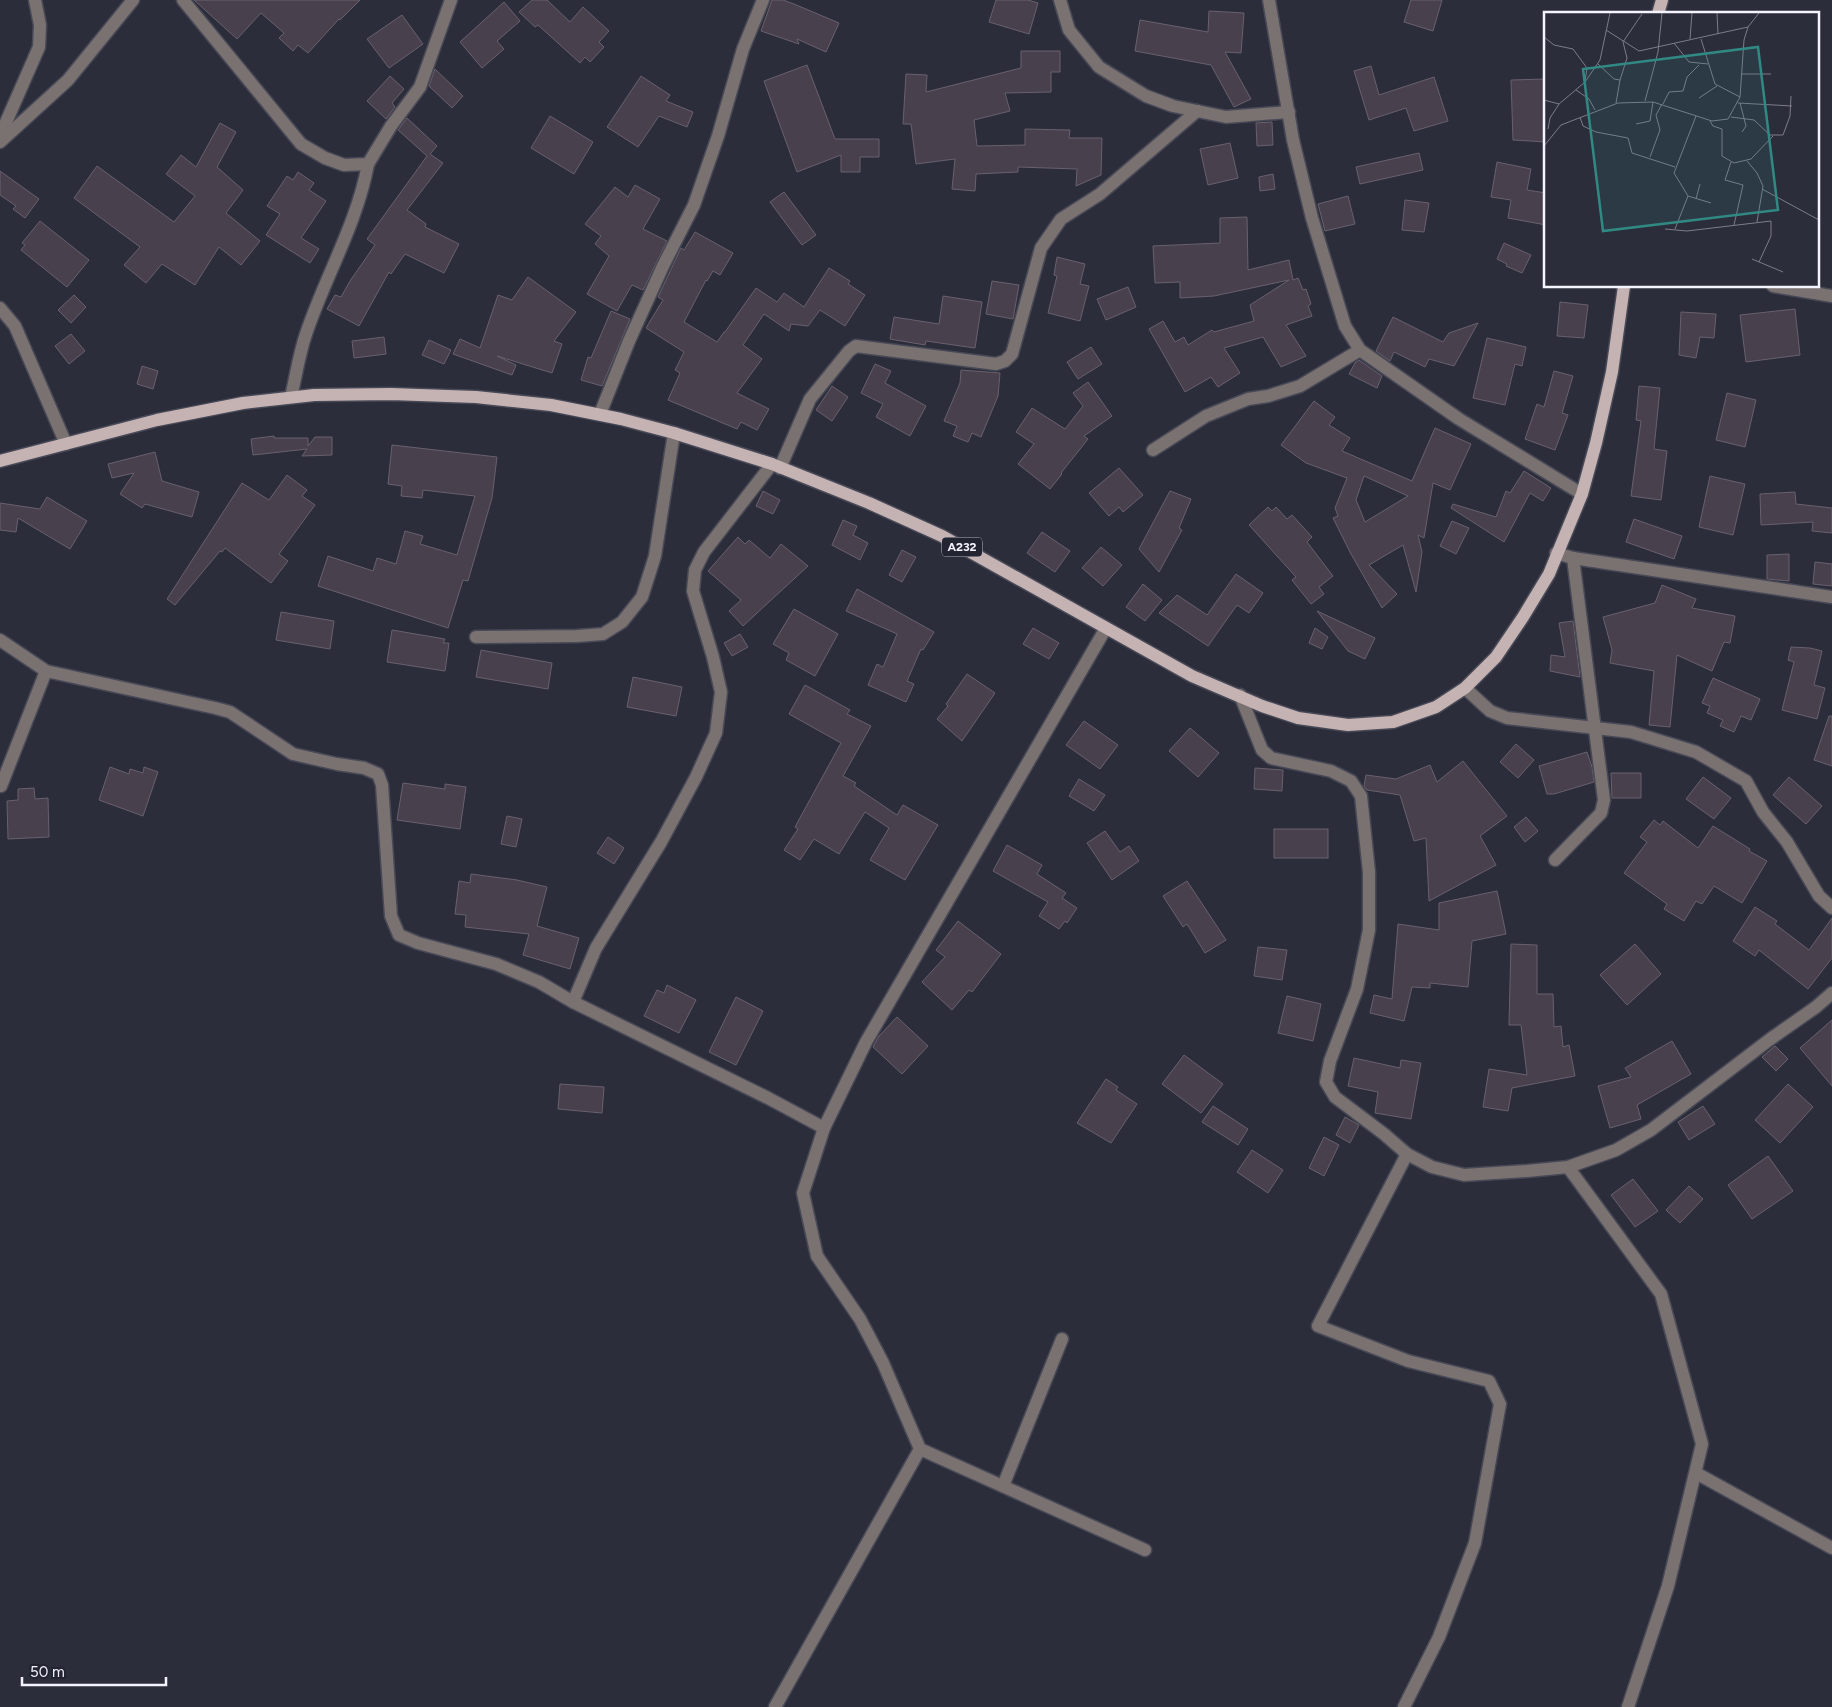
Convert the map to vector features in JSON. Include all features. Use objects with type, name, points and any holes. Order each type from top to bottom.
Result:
[{"type":"main road","name":"A232","points":[[0,461],[157,420],[243,403],[314,395],[391,394],[476,397],[551,405],[600,414],[674,433],[776,466],[870,503],[942,536],[1192,676],[1262,706],[1298,718],[1348,724],[1393,722],[1436,707],[1465,688],[1496,657],[1549,574],[1556,553],[1582,494],[1596,443],[1612,372],[1624,288]]},
{"type":"street","points":[[0,136],[39,47],[40,25],[35,0]]},
{"type":"street","points":[[0,142],[68,80],[133,0]]},
{"type":"street","points":[[184,0],[301,144],[325,158],[344,165],[368,164]]},
{"type":"street","points":[[291,397],[305,334],[351,224],[364,187],[368,164],[391,126],[420,87],[451,0]]},
{"type":"street","points":[[600,414],[629,341],[663,266],[694,205],[718,136],[743,49],[763,0]]},
{"type":"street","points":[[1060,0],[1069,30],[1099,66],[1146,96],[1173,106],[1226,117],[1289,112]]},
{"type":"street","points":[[1269,0],[1293,140],[1312,218],[1345,326],[1360,350],[1459,419],[1582,494]]},
{"type":"street","points":[[573,1002],[596,948],[661,842],[696,777],[716,733],[721,692],[713,657],[693,591],[695,570],[704,552],[776,466],[810,399],[849,351],[856,346],[996,364],[1005,361],[1012,354],[1041,248],[1061,219],[1100,194],[1197,111]]},
{"type":"street","points":[[1786,288],[1832,296]]},
{"type":"street","points":[[0,308],[15,326],[66,444]]},
{"type":"street","points":[[1154,450],[1206,416],[1248,399],[1268,396],[1300,386],[1360,350]]},
{"type":"street","points":[[476,636],[577,636],[603,634],[622,622],[642,597],[655,556],[674,433]]},
{"type":"street","points":[[1556,553],[1573,558],[1832,597]]},
{"type":"street","points":[[1555,860],[1602,813],[1604,800],[1573,558]]},
{"type":"street","points":[[1106,628],[866,1042],[824,1128],[803,1193],[817,1256],[860,1319],[883,1364],[920,1449],[1145,1550]]},
{"type":"street","points":[[0,640],[46,671],[230,712],[293,754],[364,768],[378,774],[382,785],[391,916],[399,935],[418,943],[496,964],[539,982],[573,1002],[768,1098],[824,1128]]},
{"type":"street","points":[[1,786],[46,671]]},
{"type":"street","points":[[1465,688],[1490,711],[1507,718],[1632,732],[1696,752],[1746,781],[1763,812],[1787,842],[1818,896],[1832,908]]},
{"type":"street","points":[[1240,695],[1262,750],[1271,758],[1331,771],[1351,781],[1361,796],[1370,872],[1369,930],[1357,989],[1330,1061],[1326,1082],[1334,1097],[1384,1134],[1407,1154],[1432,1167],[1464,1175],[1527,1171],[1568,1166],[1616,1150],[1651,1130],[1832,994]]},
{"type":"street","points":[[1404,1707],[1439,1636],[1475,1543],[1500,1404],[1489,1381],[1408,1361],[1318,1326],[1407,1154]]},
{"type":"street","points":[[1568,1166],[1661,1294],[1702,1444],[1668,1586],[1628,1707]]},
{"type":"street","points":[[1003,1486],[1062,1338]]},
{"type":"street","points":[[775,1707],[920,1449]]},
{"type":"street","points":[[1696,1473],[1832,1548]]},
{"type":"building","points":[[194,0],[360,0],[339,19],[308,53],[298,45],[293,51],[279,38],[284,33],[261,13],[237,39]]},
{"type":"building","points":[[532,0],[547,0],[570,22],[583,7],[609,31],[599,42],[604,47],[590,62],[585,57],[580,63],[538,25],[535,27],[519,12]]},
{"type":"building","points":[[772,0],[783,0],[839,23],[826,52],[797,39],[799,44],[761,31]]},
{"type":"building","points":[[996,0],[1028,0],[1038,3],[1029,34],[989,22]]},
{"type":"building","points":[[1411,0],[1442,0],[1433,31],[1404,22]]},
{"type":"building","points":[[504,2],[520,21],[497,41],[504,49],[482,68],[460,42]]},
{"type":"building","points":[[1209,11],[1244,13],[1241,53],[1225,52],[1251,99],[1234,107],[1211,65],[1135,51],[1140,20],[1208,32]]},
{"type":"building","points":[[402,15],[423,44],[389,68],[367,39]]},
{"type":"building","points":[[1021,51],[1060,51],[1060,72],[1051,72],[1051,92],[1005,93],[1010,111],[974,120],[977,146],[1025,145],[1025,129],[1070,130],[1069,138],[1102,138],[1101,175],[1076,186],[1077,169],[1018,167],[1018,172],[976,174],[975,191],[952,189],[955,159],[916,164],[911,124],[903,124],[906,74],[927,75],[926,92],[1021,68]]},
{"type":"building","points":[[807,65],[835,139],[879,139],[879,157],[860,157],[860,172],[841,172],[841,155],[797,172],[764,81]]},
{"type":"building","points":[[1371,66],[1379,95],[1434,77],[1448,121],[1414,131],[1406,108],[1369,120],[1354,71]]},
{"type":"building","points":[[435,69],[463,96],[452,108],[429,86]]},
{"type":"building","points":[[390,76],[404,89],[392,103],[395,107],[386,119],[367,101]]},
{"type":"building","points":[[641,76],[670,95],[666,101],[693,112],[687,127],[659,116],[638,147],[607,127]]},
{"type":"building","points":[[1544,79],[1544,142],[1513,140],[1511,80]]},
{"type":"building","points":[[550,116],[593,142],[574,174],[531,148]]},
{"type":"building","points":[[407,118],[437,146],[430,154],[443,163],[407,210],[426,224],[425,227],[459,244],[444,273],[405,254],[391,274],[389,272],[359,326],[327,309],[335,295],[341,297],[375,245],[367,239],[427,156],[398,130]]},
{"type":"building","points":[[1272,122],[1273,145],[1257,146],[1256,123]]},
{"type":"building","points":[[220,123],[236,132],[217,167],[243,190],[226,213],[260,241],[241,265],[219,247],[195,285],[162,264],[146,283],[124,265],[140,247],[74,198],[97,166],[174,222],[195,196],[166,174],[181,155],[196,167]]},
{"type":"building","points":[[1230,143],[1238,178],[1208,185],[1200,149]]},
{"type":"building","points":[[1419,153],[1423,170],[1360,184],[1356,167]]},
{"type":"building","points":[[1497,162],[1531,169],[1527,190],[1544,193],[1544,225],[1508,218],[1511,200],[1491,197]]},
{"type":"building","points":[[0,171],[39,199],[25,218],[13,209],[16,206],[0,195]]},
{"type":"building","points":[[298,172],[314,183],[309,190],[326,201],[301,238],[319,249],[310,263],[266,235],[280,214],[267,206],[287,176],[293,180]]},
{"type":"building","points":[[1273,174],[1275,189],[1260,191],[1259,177]]},
{"type":"building","points":[[635,185],[660,199],[643,229],[667,241],[643,290],[632,285],[617,311],[587,294],[609,256],[595,244],[601,236],[585,224],[615,187],[628,197]]},
{"type":"building","points":[[784,192],[816,235],[802,245],[770,202]]},
{"type":"building","points":[[1348,196],[1355,224],[1325,231],[1318,204]]},
{"type":"building","points":[[1405,200],[1429,203],[1424,232],[1402,230]]},
{"type":"building","points":[[1247,217],[1248,270],[1289,260],[1293,280],[1298,278],[1303,290],[1306,289],[1311,304],[1308,306],[1312,316],[1286,325],[1306,356],[1281,367],[1263,337],[1224,348],[1240,373],[1218,387],[1211,377],[1185,392],[1149,329],[1163,321],[1175,342],[1184,337],[1188,345],[1212,330],[1214,332],[1254,321],[1250,305],[1289,280],[1214,296],[1180,298],[1180,282],[1155,283],[1153,246],[1220,243],[1220,218]]},
{"type":"building","points":[[40,221],[89,260],[67,287],[21,250],[25,245],[22,243]]},
{"type":"building","points":[[695,232],[733,253],[720,275],[713,271],[706,280],[684,322],[717,342],[756,288],[777,302],[784,293],[804,307],[829,268],[850,281],[848,284],[865,295],[845,326],[820,310],[808,326],[791,324],[789,331],[764,314],[743,345],[762,359],[737,393],[769,409],[757,430],[741,422],[737,429],[668,400],[680,373],[675,370],[684,352],[646,328],[663,300],[658,297],[681,248],[684,250]]},
{"type":"building","points":[[1504,243],[1531,255],[1522,273],[1506,266],[1507,264],[1497,259]]},
{"type":"building","points":[[1057,257],[1085,264],[1080,284],[1089,286],[1080,321],[1048,313],[1057,276],[1054,275]]},
{"type":"building","points":[[528,277],[576,312],[554,341],[562,344],[552,373],[497,356],[516,365],[512,375],[453,354],[460,339],[480,348],[498,295],[512,300]]},
{"type":"building","points":[[992,281],[1019,285],[1013,319],[986,314]]},
{"type":"building","points":[[1128,287],[1136,307],[1106,320],[1097,299]]},
{"type":"building","points":[[74,295],[86,307],[71,323],[58,310]]},
{"type":"building","points":[[943,296],[982,302],[975,348],[926,341],[925,345],[890,339],[894,317],[939,324]]},
{"type":"building","points":[[1560,302],[1588,305],[1584,338],[1557,336]]},
{"type":"building","points":[[1795,309],[1800,355],[1746,362],[1740,315]]},
{"type":"building","points":[[611,311],[630,319],[602,386],[581,380],[588,357],[591,358]]},
{"type":"building","points":[[1681,312],[1716,314],[1714,338],[1700,337],[1696,358],[1679,355]]},
{"type":"building","points":[[1393,317],[1443,342],[1449,333],[1478,323],[1454,366],[1429,359],[1425,367],[1394,352],[1390,361],[1376,351]]},
{"type":"building","points":[[71,334],[85,351],[69,364],[55,346]]},
{"type":"building","points":[[384,337],[386,354],[354,358],[352,341]]},
{"type":"building","points":[[1487,338],[1526,347],[1522,366],[1515,364],[1505,405],[1473,398]]},
{"type":"building","points":[[429,340],[451,350],[444,364],[422,355]]},
{"type":"building","points":[[1091,347],[1102,364],[1078,379],[1067,362]]},
{"type":"building","points":[[1359,360],[1382,376],[1377,388],[1349,374],[1355,363]]},
{"type":"building","points":[[875,364],[891,371],[885,383],[926,406],[910,436],[876,417],[883,404],[861,393]]},
{"type":"building","points":[[142,366],[158,371],[153,389],[137,384]]},
{"type":"building","points":[[961,370],[1000,373],[998,396],[981,437],[972,433],[968,442],[953,436],[957,426],[944,421],[960,383]]},
{"type":"building","points":[[1554,371],[1573,376],[1562,413],[1568,415],[1555,450],[1525,439],[1537,404],[1544,407]]},
{"type":"building","points":[[1088,382],[1112,416],[1084,436],[1088,439],[1050,489],[1018,464],[1034,444],[1016,432],[1032,408],[1065,429],[1083,406],[1073,393]]},
{"type":"building","points":[[832,386],[848,397],[832,421],[816,410]]},
{"type":"building","points":[[1639,386],[1660,388],[1654,449],[1667,451],[1661,500],[1631,496],[1641,421],[1636,420]]},
{"type":"building","points":[[1727,393],[1756,400],[1745,447],[1716,440]]},
{"type":"building","points":[[1314,401],[1335,417],[1329,425],[1350,438],[1342,451],[1412,481],[1435,428],[1471,444],[1450,490],[1433,483],[1424,538],[1418,535],[1422,552],[1416,592],[1403,545],[1369,565],[1397,594],[1382,608],[1333,518],[1338,516],[1335,508],[1347,478],[1306,463],[1281,445]],"holes":[[[1364,476],[1408,496],[1365,522],[1356,500]]]},
{"type":"building","points":[[274,436],[274,438],[308,438],[308,446],[315,437],[332,437],[332,455],[302,456],[307,449],[253,455],[251,439]]},
{"type":"building","points":[[392,445],[497,457],[492,498],[468,581],[463,580],[448,628],[318,586],[328,556],[373,571],[377,558],[396,564],[405,531],[423,536],[420,544],[457,555],[475,496],[423,490],[422,498],[401,496],[402,486],[388,484]]},
{"type":"building","points":[[155,452],[162,481],[199,492],[192,517],[145,504],[142,508],[120,494],[134,473],[112,478],[108,464]]},
{"type":"building","points":[[1119,468],[1143,495],[1123,512],[1119,507],[1109,516],[1089,493]]},
{"type":"building","points":[[1524,471],[1551,488],[1543,501],[1530,493],[1504,542],[1451,508],[1453,504],[1496,517],[1506,491],[1510,493]]},
{"type":"building","points":[[287,475],[307,490],[302,496],[315,505],[279,554],[288,561],[271,583],[225,548],[222,552],[220,551],[175,605],[167,599],[242,483],[269,500]]},
{"type":"building","points":[[1710,476],[1745,484],[1733,535],[1699,527]]},
{"type":"building","points":[[763,491],[780,500],[773,514],[756,506]]},
{"type":"building","points":[[1170,491],[1191,499],[1179,528],[1182,530],[1159,572],[1139,549]]},
{"type":"building","points":[[1795,492],[1796,504],[1832,508],[1832,533],[1812,531],[1813,522],[1761,525],[1760,494]]},
{"type":"building","points":[[47,497],[87,521],[70,549],[18,518],[16,532],[0,530],[0,503],[40,509]]},
{"type":"building","points":[[1268,507],[1272,511],[1276,507],[1287,519],[1292,515],[1312,537],[1307,542],[1333,576],[1319,587],[1324,594],[1311,604],[1292,580],[1296,577],[1249,525]]},
{"type":"building","points":[[1634,519],[1682,536],[1674,559],[1626,542]]},
{"type":"building","points":[[843,520],[857,526],[853,535],[868,543],[860,560],[832,545]]},
{"type":"building","points":[[1452,521],[1469,528],[1456,554],[1440,546]]},
{"type":"building","points":[[1042,532],[1070,551],[1055,572],[1027,553]]},
{"type":"building","points":[[738,537],[745,544],[749,540],[770,558],[781,544],[808,566],[743,626],[729,611],[741,600],[708,571]]},
{"type":"building","points":[[1101,547],[1122,565],[1103,586],[1082,568]]},
{"type":"building","points":[[902,550],[916,557],[902,582],[889,575]]},
{"type":"building","points":[[1789,554],[1789,581],[1767,579],[1767,555]]},
{"type":"building","points":[[1815,562],[1832,564],[1832,586],[1813,584]]},
{"type":"building","points":[[1236,574],[1263,593],[1249,613],[1237,605],[1208,646],[1159,613],[1177,595],[1207,615]]},
{"type":"building","points":[[1143,584],[1162,600],[1145,621],[1126,607]]},
{"type":"building","points":[[1662,585],[1696,599],[1692,608],[1735,616],[1730,643],[1724,642],[1712,671],[1677,655],[1670,727],[1649,725],[1654,671],[1610,663],[1612,650],[1603,617],[1655,603]]},
{"type":"building","points":[[857,589],[934,632],[923,650],[921,649],[907,681],[914,684],[906,702],[868,685],[877,664],[883,667],[897,634],[846,611]]},
{"type":"building","points":[[794,609],[838,634],[815,676],[786,660],[789,653],[773,644]]},
{"type":"building","points":[[1317,611],[1375,638],[1365,659],[1348,651]]},
{"type":"building","points":[[281,612],[334,621],[330,649],[276,640]]},
{"type":"building","points":[[1573,621],[1580,677],[1550,671],[1551,655],[1565,657],[1559,623]]},
{"type":"building","points":[[1033,628],[1059,643],[1049,659],[1023,644]]},
{"type":"building","points":[[1315,628],[1328,637],[1322,649],[1309,643]]},
{"type":"building","points":[[392,630],[445,639],[443,643],[449,643],[445,671],[387,662]]},
{"type":"building","points":[[740,634],[748,647],[732,656],[724,643]]},
{"type":"building","points":[[1791,647],[1822,651],[1814,685],[1825,688],[1817,719],[1782,710],[1794,662],[1788,660]]},
{"type":"building","points":[[481,650],[552,663],[548,689],[476,677]]},
{"type":"building","points":[[967,674],[995,693],[962,741],[937,719],[948,706],[946,704]]},
{"type":"building","points":[[633,677],[682,687],[676,716],[627,707]]},
{"type":"building","points":[[1713,678],[1760,699],[1751,720],[1741,716],[1734,732],[1720,726],[1723,720],[1707,713],[1710,706],[1702,703]]},
{"type":"building","points":[[805,685],[850,710],[847,714],[871,726],[843,776],[856,783],[854,786],[897,815],[903,805],[938,825],[905,880],[870,860],[889,828],[865,812],[839,854],[814,839],[800,860],[784,850],[798,829],[795,827],[841,743],[789,714]]},
{"type":"building","points":[[1829,716],[1832,716],[1832,766],[1814,760]]},
{"type":"building","points":[[1084,721],[1118,745],[1100,769],[1066,745]]},
{"type":"building","points":[[1190,728],[1219,753],[1198,777],[1169,751]]},
{"type":"building","points":[[1516,744],[1534,760],[1518,778],[1500,762]]},
{"type":"building","points":[[1587,752],[1594,782],[1554,794],[1547,794],[1539,766]]},
{"type":"building","points":[[1463,761],[1507,816],[1480,836],[1496,865],[1429,901],[1426,838],[1414,841],[1400,795],[1367,790],[1364,786],[1366,775],[1396,779],[1430,765],[1437,782]]},
{"type":"building","points":[[110,767],[129,774],[130,769],[143,773],[144,767],[158,772],[143,816],[99,800]]},
{"type":"building","points":[[1255,768],[1283,770],[1282,791],[1254,789]]},
{"type":"building","points":[[1611,773],[1641,773],[1641,798],[1612,798]]},
{"type":"building","points":[[1703,777],[1731,798],[1714,819],[1686,799]]},
{"type":"building","points":[[1789,777],[1822,806],[1806,824],[1773,795]]},
{"type":"building","points":[[1079,779],[1105,795],[1094,811],[1069,796]]},
{"type":"building","points":[[403,783],[445,789],[445,784],[466,787],[460,829],[397,820]]},
{"type":"building","points":[[34,788],[35,799],[48,798],[49,837],[8,839],[7,801],[18,800],[18,789]]},
{"type":"building","points":[[507,816],[522,819],[516,847],[501,844]]},
{"type":"building","points":[[1526,817],[1538,831],[1525,842],[1514,827]]},
{"type":"building","points":[[1654,820],[1660,825],[1663,821],[1698,848],[1713,826],[1767,861],[1742,903],[1714,886],[1702,904],[1696,901],[1684,921],[1664,909],[1667,904],[1624,873],[1647,842],[1640,837]]},
{"type":"building","points":[[1274,829],[1328,829],[1328,858],[1274,858]]},
{"type":"building","points":[[1105,831],[1120,852],[1129,846],[1139,861],[1112,880],[1087,843]]},
{"type":"building","points":[[608,837],[624,848],[614,864],[597,853]]},
{"type":"building","points":[[1007,845],[1042,865],[1037,874],[1066,893],[1062,898],[1077,908],[1067,923],[1065,921],[1059,929],[1039,916],[1048,902],[993,871]]},
{"type":"building","points":[[471,874],[517,880],[547,887],[537,926],[579,938],[570,969],[523,955],[529,934],[465,927],[466,915],[455,914],[459,881],[470,883]]},
{"type":"building","points":[[1187,881],[1226,940],[1205,953],[1187,924],[1183,927],[1163,896]]},
{"type":"building","points":[[1497,891],[1506,934],[1472,941],[1468,987],[1430,983],[1430,988],[1412,987],[1404,1021],[1370,1013],[1374,995],[1392,999],[1398,924],[1439,930],[1439,903]]},
{"type":"building","points":[[1755,907],[1777,921],[1775,924],[1809,950],[1832,918],[1832,958],[1808,989],[1759,950],[1755,956],[1733,941]]},
{"type":"building","points":[[958,921],[1001,954],[972,992],[969,990],[952,1010],[922,982],[945,957],[936,950]]},
{"type":"building","points":[[1511,944],[1537,945],[1537,994],[1553,994],[1554,1027],[1561,1026],[1563,1047],[1569,1045],[1575,1076],[1512,1088],[1508,1111],[1483,1107],[1489,1069],[1527,1075],[1521,1025],[1509,1025]]},
{"type":"building","points":[[1635,944],[1661,974],[1627,1005],[1600,975]]},
{"type":"building","points":[[1258,947],[1287,950],[1282,980],[1254,976]]},
{"type":"building","points":[[667,985],[696,1000],[679,1033],[644,1016],[657,990],[664,993]]},
{"type":"building","points":[[1287,996],[1321,1004],[1313,1041],[1278,1033]]},
{"type":"building","points":[[736,997],[763,1011],[736,1065],[709,1052]]},
{"type":"building","points":[[897,1017],[928,1046],[902,1074],[873,1047],[879,1036]]},
{"type":"building","points":[[1832,1020],[1832,1086],[1800,1048]]},
{"type":"building","points":[[1672,1041],[1691,1074],[1637,1105],[1641,1119],[1610,1128],[1598,1086],[1631,1077],[1625,1068]]},
{"type":"building","points":[[1775,1046],[1788,1059],[1776,1071],[1762,1057]]},
{"type":"building","points":[[1184,1055],[1223,1084],[1201,1113],[1162,1084]]},
{"type":"building","points":[[1354,1058],[1400,1068],[1401,1060],[1421,1063],[1411,1119],[1375,1113],[1378,1092],[1348,1086]]},
{"type":"building","points":[[1106,1079],[1118,1087],[1116,1090],[1137,1104],[1111,1143],[1077,1123]]},
{"type":"building","points":[[560,1084],[604,1087],[602,1113],[558,1109]]},
{"type":"building","points":[[1788,1084],[1813,1107],[1780,1143],[1755,1120]]},
{"type":"building","points":[[1213,1106],[1248,1129],[1238,1145],[1202,1122]]},
{"type":"building","points":[[1703,1106],[1715,1124],[1689,1140],[1678,1122]]},
{"type":"building","points":[[1345,1117],[1359,1125],[1350,1143],[1336,1135]]},
{"type":"building","points":[[1324,1137],[1339,1145],[1324,1176],[1309,1168]]},
{"type":"building","points":[[1252,1150],[1283,1170],[1268,1193],[1237,1172]]},
{"type":"building","points":[[1768,1156],[1793,1191],[1752,1219],[1728,1185]]},
{"type":"building","points":[[1633,1179],[1658,1211],[1635,1227],[1611,1195]]},
{"type":"building","points":[[1689,1186],[1703,1199],[1680,1223],[1666,1210]]}]
